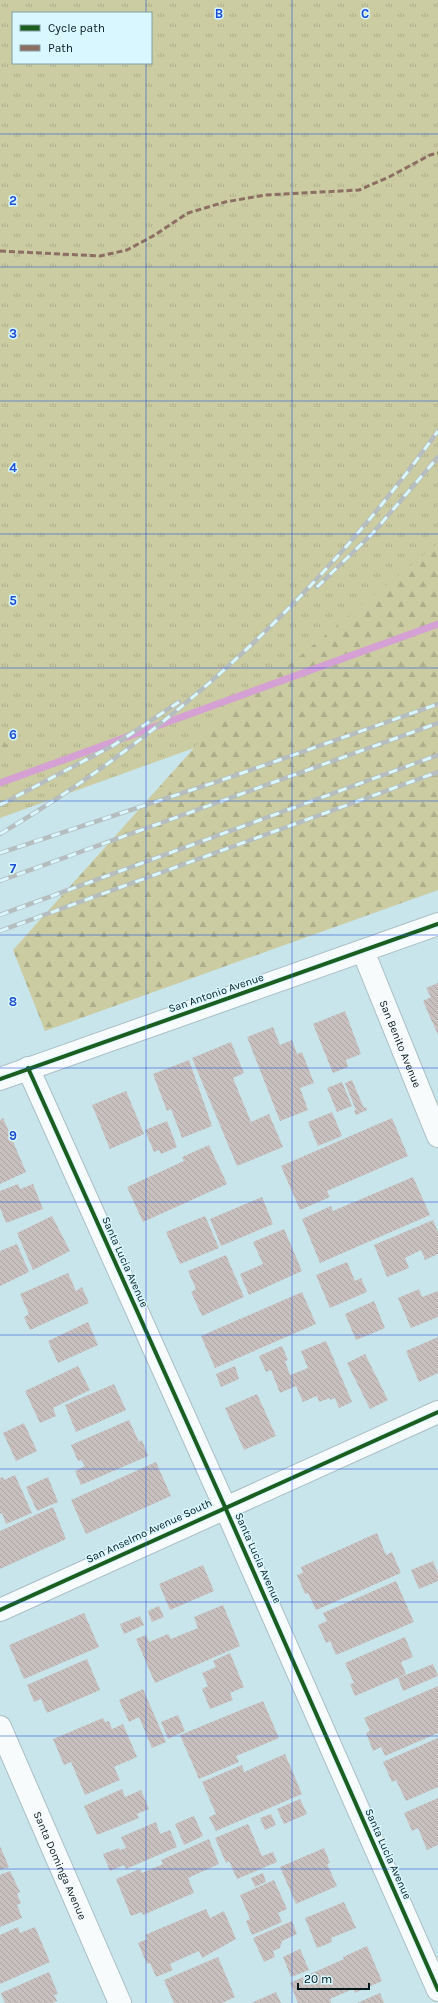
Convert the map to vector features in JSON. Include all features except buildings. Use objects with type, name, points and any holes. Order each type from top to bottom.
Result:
[{"type":"street","name":"San Antonio Avenue","points":[[0,1079],[438,924]]},
{"type":"street","name":"San Benito Avenue","points":[[363,951],[438,1136]]},
{"type":"street","name":"Santa Lucia Avenue","points":[[28,1068],[225,1507],[438,1990]]},
{"type":"street","name":"San Anselmo Avenue South","points":[[0,1610],[438,1412]]},
{"type":"street","name":"Santa Dominga Avenue","points":[[0,1728],[120,2003]]},
{"type":"green space","points":[[0,0],[438,0],[438,660],[0,818]]},
{"type":"green space","points":[[438,543],[438,890],[45,1031],[13,950],[212,728]]},
{"type":"green space","points":[[0,734],[12,754],[0,761]]},
{"type":"waterway","points":[[0,783],[438,624]]},
{"type":"railway","points":[[0,834],[64,794],[125,751],[184,705],[240,655],[294,603],[345,548],[393,491],[438,431]]},
{"type":"railway","points":[[317,587],[373,533],[438,457]]},
{"type":"railway","points":[[0,805],[114,745],[179,702]]},
{"type":"railway","points":[[0,853],[228,778],[438,704]]},
{"type":"railway","points":[[0,881],[438,723]]},
{"type":"railway","points":[[0,915],[438,755]]},
{"type":"railway","points":[[0,931],[438,772]]},
{"type":"marked path","points":[[0,251],[100,256],[127,250],[153,236],[188,213],[225,202],[266,195],[359,190],[389,177],[430,155],[438,153]]},
{"type":"cycle path","points":[[0,1079],[438,924]]},
{"type":"cycle path","points":[[28,1068],[225,1507],[438,1990]]},
{"type":"cycle path","points":[[0,1610],[438,1412]]}]
